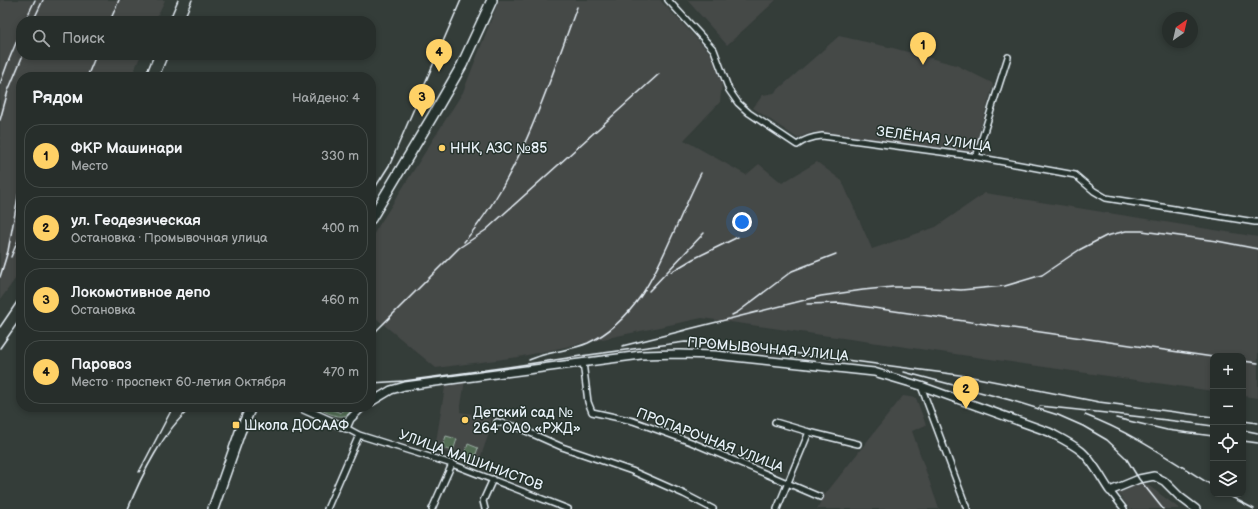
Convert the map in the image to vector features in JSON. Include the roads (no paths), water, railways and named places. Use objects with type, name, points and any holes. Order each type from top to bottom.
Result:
[{"type":"highway","points":[[376,211],[462,65],[492,0]]},
{"type":"highway","points":[[213,509],[240,432],[249,412]]},
{"type":"street","name":"ЗЕЛЁНАЯ УЛИЦА","points":[[668,0],[714,50],[729,90],[738,103],[749,113],[797,145],[802,141],[813,137],[822,136],[976,157],[1075,175],[1094,191],[1106,198],[1258,222]]},
{"type":"street","points":[[976,157],[1008,56]]},
{"type":"street","name":"ПРОМЫВОЧНАЯ УЛИЦА","points":[[376,399],[391,390],[405,386],[582,362],[678,354],[715,355],[874,372],[921,386],[1049,432],[1066,441],[1081,451],[1089,460],[1124,509]]},
{"type":"street","name":"ПРОПАРОЧНАЯ УЛИЦА","points":[[582,362],[588,402],[592,412],[633,422],[691,442],[820,497]]},
{"type":"street","points":[[921,386],[967,509]]},
{"type":"street","name":"УЛИЦА МАШИНИСТОВ","points":[[310,412],[359,435],[452,464],[568,509]]},
{"type":"street","points":[[346,428],[350,419],[357,412]]},
{"type":"street","points":[[497,422],[517,427],[562,447],[632,471],[684,494],[713,509]]},
{"type":"street","points":[[775,422],[858,444]]},
{"type":"street","points":[[777,509],[809,432]]},
{"type":"street","points":[[327,509],[359,435]]},
{"type":"street","points":[[432,509],[452,464]]},
{"type":"street","points":[[1110,491],[1139,479],[1154,476],[1164,481],[1180,497],[1196,509]]},
{"type":"street","points":[[485,509],[483,501],[493,479]]},
{"type":"railway","points":[[27,16],[35,0]]},
{"type":"railway","points":[[35,16],[43,0]]},
{"type":"railway","points":[[112,16],[119,0]]},
{"type":"railway","points":[[171,16],[178,0]]},
{"type":"railway","points":[[185,16],[192,0]]},
{"type":"railway","points":[[376,186],[390,164],[461,0]]},
{"type":"railway","points":[[464,242],[484,216],[517,160],[531,130],[577,7]]},
{"type":"railway","points":[[0,84],[16,43]]},
{"type":"railway","points":[[0,120],[8,91],[21,60]]},
{"type":"railway","points":[[89,72],[94,60]]},
{"type":"railway","points":[[147,72],[152,60]]},
{"type":"railway","points":[[161,72],[166,60]]},
{"type":"railway","points":[[376,331],[459,248],[486,230],[659,74]]},
{"type":"railway","points":[[529,360],[542,355],[588,343],[604,334],[630,311],[650,282],[701,173]]},
{"type":"railway","points":[[0,277],[8,251],[16,208]]},
{"type":"railway","points":[[681,331],[821,296],[863,290],[893,287],[961,290],[1005,286],[1042,275],[1079,250],[1106,236],[1126,231],[1142,231],[1217,241],[1258,249]]},
{"type":"railway","points":[[649,291],[704,233]]},
{"type":"railway","points":[[671,272],[693,259],[738,237]]},
{"type":"railway","points":[[11,257],[16,245]]},
{"type":"railway","points":[[732,315],[792,271],[836,254]]},
{"type":"railway","points":[[0,327],[16,303]]},
{"type":"railway","points":[[807,304],[839,303],[1210,357]]},
{"type":"railway","points":[[0,348],[16,325]]},
{"type":"railway","points":[[622,346],[686,330]]},
{"type":"railway","points":[[376,383],[404,381],[685,342],[717,343],[967,376],[1099,402],[1210,417]]},
{"type":"railway","points":[[1246,361],[1258,363]]},
{"type":"railway","points":[[904,372],[1010,400],[1058,415],[1083,426],[1107,440],[1126,458],[1139,479],[1163,509]]},
{"type":"railway","points":[[1040,406],[1210,426]]},
{"type":"railway","points":[[139,472],[170,412]]},
{"type":"railway","points":[[128,509],[154,454],[172,428],[187,412]]},
{"type":"railway","points":[[1085,415],[1135,438],[1210,484]]},
{"type":"railway","points":[[1116,418],[1167,430],[1210,436]]},
{"type":"railway","points":[[1246,421],[1258,423]]},
{"type":"railway","points":[[1246,431],[1258,433]]},
{"type":"railway","points":[[1246,441],[1258,443]]},
{"type":"railway","points":[[1232,497],[1254,509]]},
{"type":"place","name":"ФКР Машинари","points":[[923,65]]},
{"type":"place","name":"Паровоз","points":[[439,72]]},
{"type":"place","name":"Локомотивное депо","points":[[422,117]]},
{"type":"place","name":"ННК, АЗС №85","points":[[442,148]]},
{"type":"place","name":"ул. Геодезическая","points":[[966,409]]},
{"type":"place","name":"Детский сад № 264 ОАО «РЖД»","points":[[465,420]]},
{"type":"place","name":"Школа ДОСААФ","points":[[236,425]]}]
